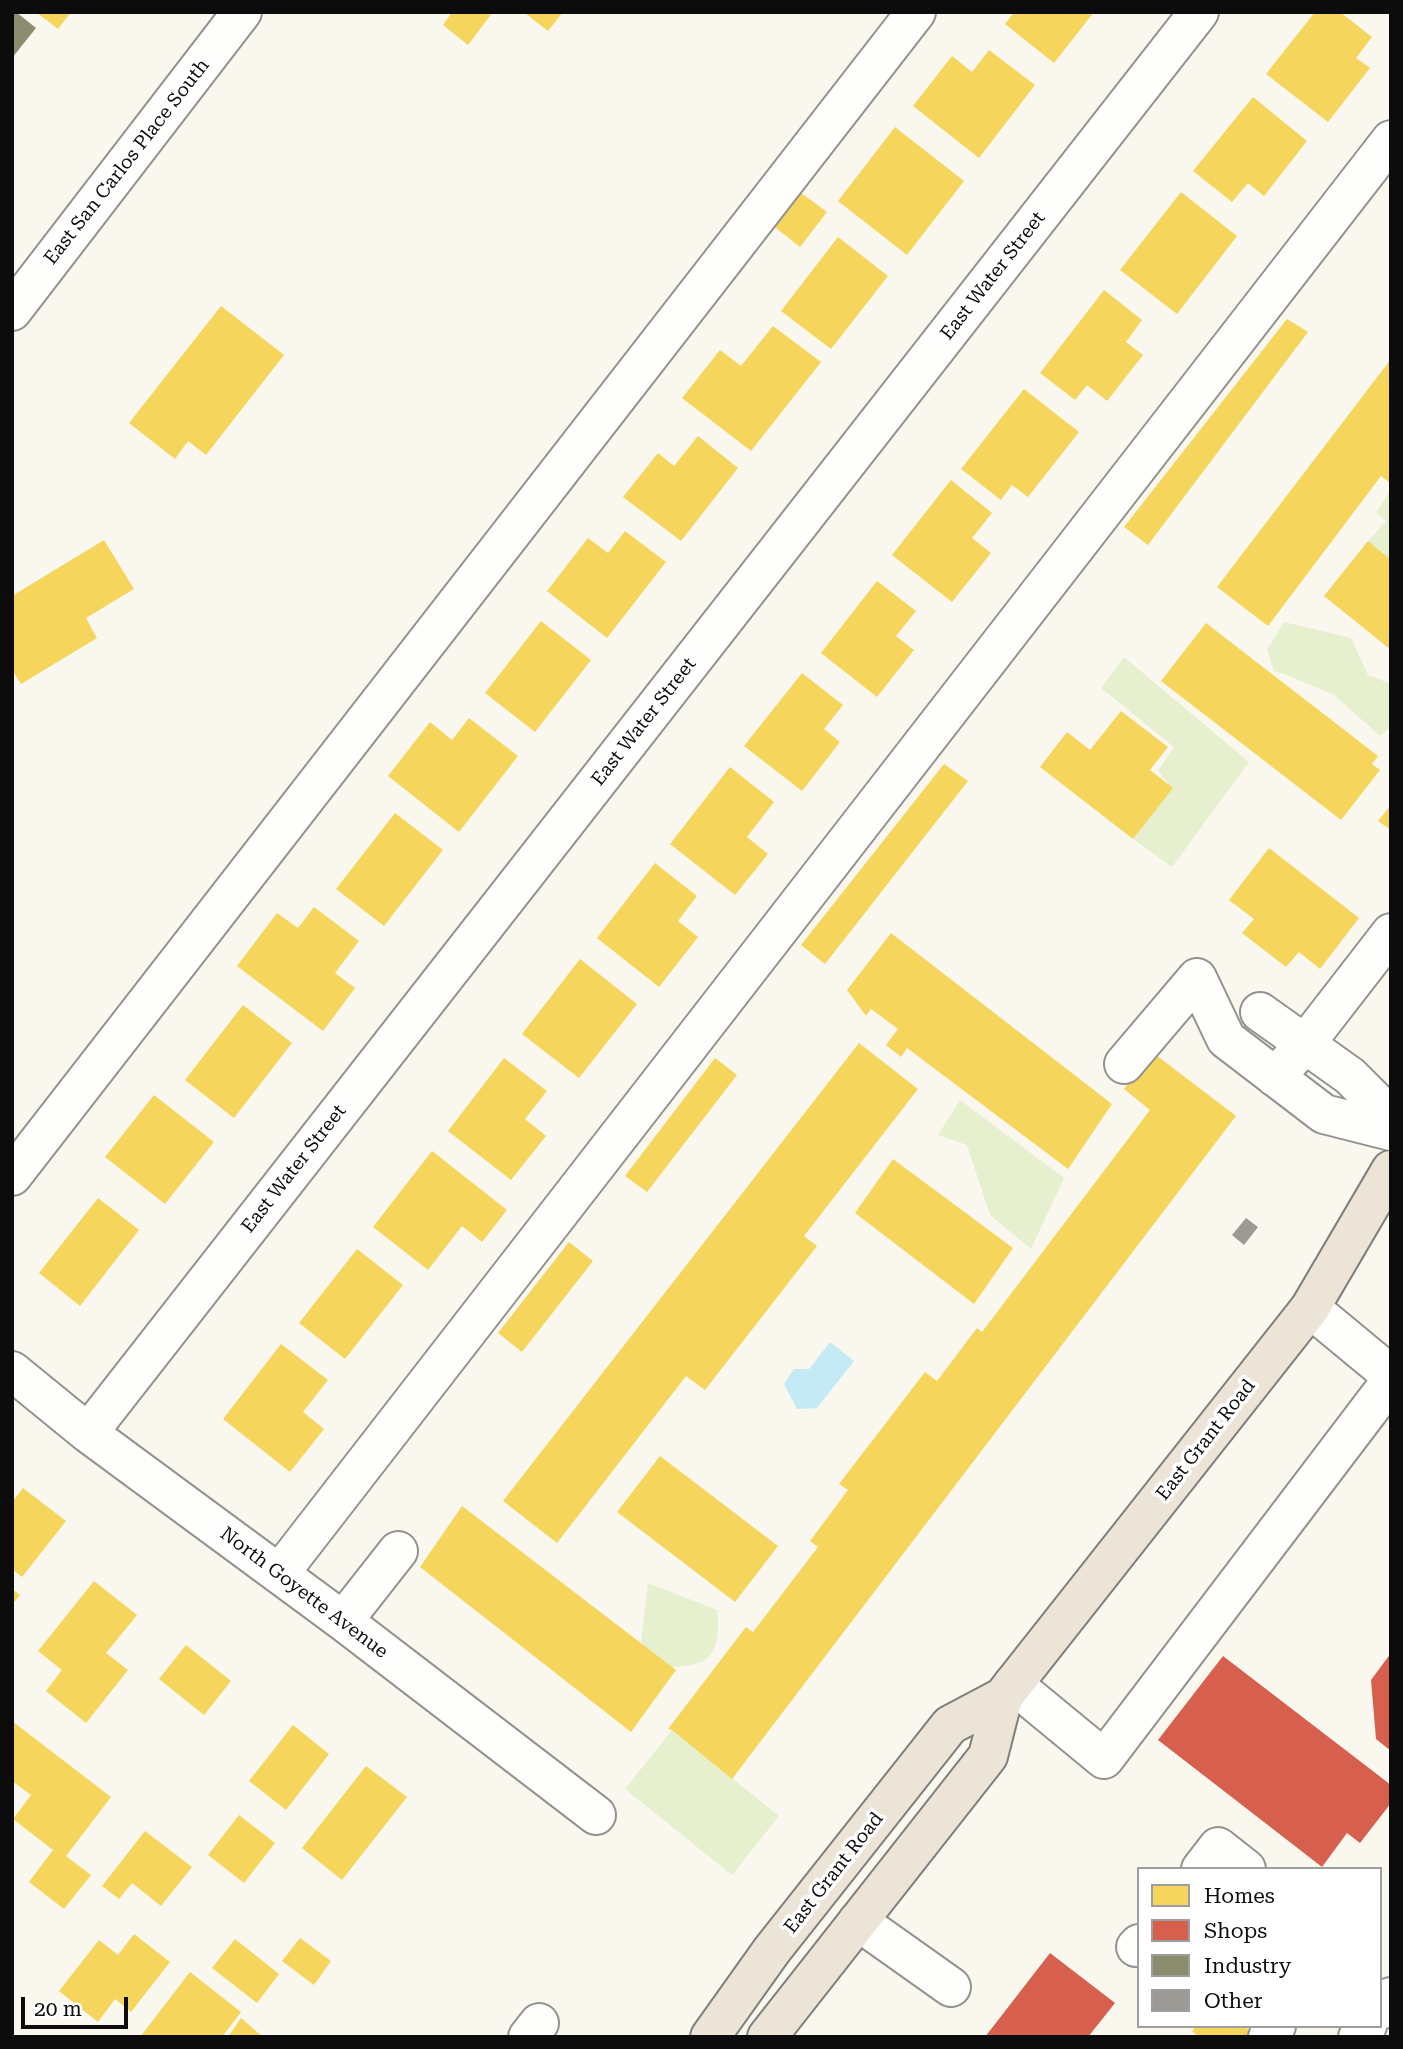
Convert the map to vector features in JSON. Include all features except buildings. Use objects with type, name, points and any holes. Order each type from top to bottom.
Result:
[{"type":"main road","name":"East Grant Road","points":[[767,2037],[988,1756],[1008,1691],[1310,1308],[1391,1170]]},
{"type":"main road","name":"East Grant Road","points":[[710,2037],[772,1950],[950,1725],[1008,1691]]},
{"type":"street","name":"East San Carlos Place South","points":[[12,311],[242,12]]},
{"type":"street","points":[[12,1176],[916,12]]},
{"type":"street","name":"East Water Street","points":[[88,1433],[1199,12]]},
{"type":"street","points":[[279,1574],[1391,140]]},
{"type":"street","points":[[1275,1077],[1305,1044],[1391,933]]},
{"type":"street","points":[[1124,1064],[1197,978],[1226,1040],[1324,1114],[1391,1131]]},
{"type":"street","points":[[1260,1012],[1350,1076],[1391,1117]]},
{"type":"street","points":[[1310,1308],[1391,1375]]},
{"type":"street","name":"North Goyette Avenue","points":[[12,1371],[88,1433],[343,1621],[596,1815]]},
{"type":"street","points":[[1008,1691],[1104,1759],[1391,1381]]},
{"type":"street","points":[[343,1621],[398,1551]]},
{"type":"street","points":[[858,1921],[951,1987]]},
{"type":"green space","points":[[1391,490],[1391,560],[1368,541],[1386,521],[1376,512]]},
{"type":"green space","points":[[1284,622],[1351,638],[1368,675],[1391,684],[1391,727],[1380,736],[1334,695],[1274,671],[1267,650]]},
{"type":"green space","points":[[1124,657],[1249,762],[1172,867],[1133,839],[1172,788],[1158,771],[1174,747],[1101,688]]},
{"type":"green space","points":[[960,1100],[1064,1178],[1031,1249],[990,1215],[967,1145],[938,1135]]},
{"type":"green space","points":[[648,1583],[717,1610],[717,1639],[707,1658],[694,1664],[671,1667],[641,1643]]},
{"type":"green space","points":[[672,1730],[779,1816],[732,1875],[625,1789]]},
{"type":"water","points":[[830,1342],[854,1361],[817,1408],[797,1409],[784,1384],[794,1369],[809,1369]]}]
